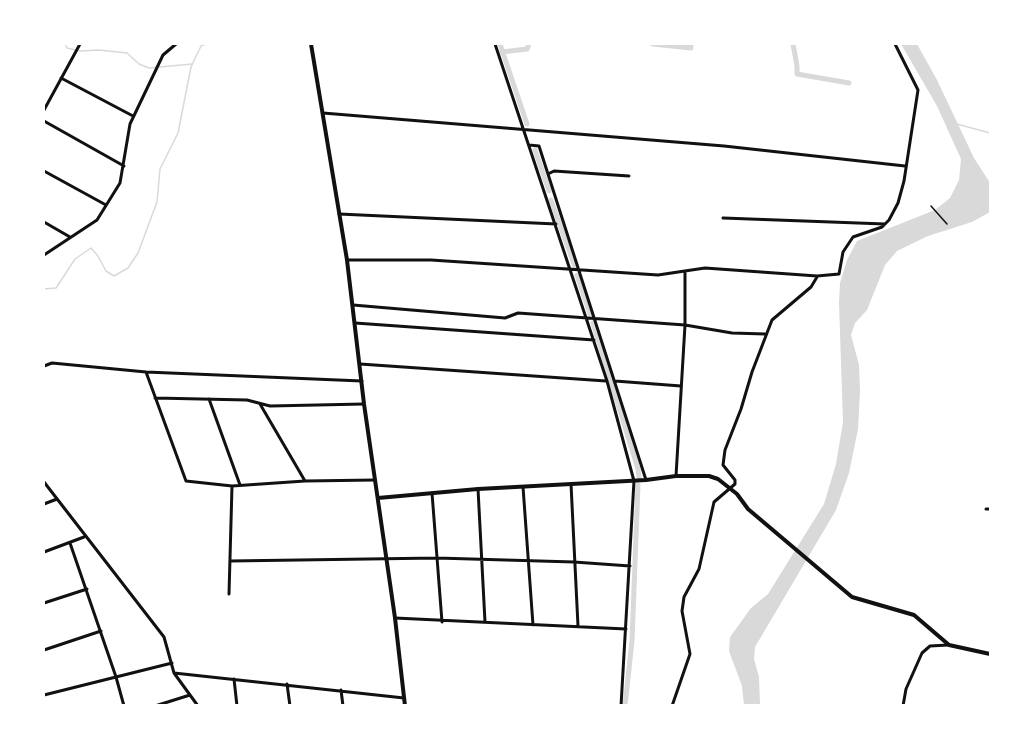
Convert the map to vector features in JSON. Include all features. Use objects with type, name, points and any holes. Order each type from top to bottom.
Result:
[{"type":"main road","points":[[312,45],[347,261],[405,705]]},
{"type":"main road","points":[[378,498],[478,489],[634,481],[676,476],[709,476],[718,479],[731,489],[748,509],[852,597],[914,615],[948,645],[990,654]]},
{"type":"street","points":[[44,110],[80,44]]},
{"type":"street","points":[[44,255],[97,220],[120,183],[133,116],[163,55],[176,44]]},
{"type":"street","points":[[495,44],[594,340],[634,481],[621,705]]},
{"type":"street","points":[[347,261],[431,260],[658,275],[705,268],[817,276],[839,274],[843,252],[853,237],[882,227],[890,220],[898,203],[918,90],[895,44]]},
{"type":"street","points":[[61,78],[133,116]]},
{"type":"street","points":[[323,113],[723,146],[905,166]]},
{"type":"street","points":[[44,121],[123,166]]},
{"type":"street","points":[[529,145],[539,146],[646,480]]},
{"type":"street","points":[[44,171],[106,205]]},
{"type":"street","points":[[548,174],[554,171],[629,176]]},
{"type":"street","points":[[339,214],[556,224]]},
{"type":"street","points":[[723,218],[885,224]]},
{"type":"street","points":[[44,222],[70,237]]},
{"type":"street","points":[[676,476],[685,324],[685,271]]},
{"type":"street","points":[[672,705],[690,654],[682,611],[684,597],[699,569],[714,502],[735,484],[735,480],[723,465],[725,450],[765,334],[772,320],[811,287],[817,276]]},
{"type":"street","points":[[353,305],[505,318],[518,313],[685,324],[732,333],[765,334]]},
{"type":"street","points":[[355,323],[594,340]]},
{"type":"street","points":[[44,366],[52,363],[146,372],[362,381]]},
{"type":"street","points":[[360,364],[607,381]]},
{"type":"street","points":[[146,372],[186,481],[232,486],[305,481],[375,480]]},
{"type":"street","points":[[615,381],[681,386]]},
{"type":"street","points":[[156,398],[247,400],[270,406],[364,404]]},
{"type":"street","points":[[209,399],[240,485]]},
{"type":"street","points":[[259,403],[305,481]]},
{"type":"street","points":[[44,482],[164,637],[174,672],[198,705]]},
{"type":"street","points":[[571,484],[578,627]]},
{"type":"street","points":[[229,594],[232,486]]},
{"type":"street","points":[[523,487],[533,625]]},
{"type":"street","points":[[478,489],[485,623]]},
{"type":"street","points":[[432,493],[442,622]]},
{"type":"street","points":[[44,504],[57,500]]},
{"type":"street","points":[[44,552],[85,537]]},
{"type":"street","points":[[70,543],[124,705]]},
{"type":"street","points":[[230,561],[437,558],[630,566]]},
{"type":"street","points":[[44,603],[87,589]]},
{"type":"street","points":[[395,618],[626,629]]},
{"type":"street","points":[[44,650],[101,631]]},
{"type":"street","points":[[903,705],[906,689],[922,652],[930,646],[948,645]]},
{"type":"street","points":[[44,695],[172,663]]},
{"type":"street","points":[[174,672],[404,698]]},
{"type":"street","points":[[234,679],[237,705]]},
{"type":"street","points":[[287,684],[290,705]]},
{"type":"street","points":[[341,690],[343,705]]},
{"type":"street","points":[[155,705],[190,695]]},
{"type":"path","points":[[931,206],[947,224]]},
{"type":"shaded area","points":[[901,44],[917,44],[937,80],[974,158],[990,183],[990,212],[972,222],[928,236],[897,251],[885,265],[867,310],[855,323],[851,335],[859,365],[860,391],[858,429],[849,473],[836,510],[755,647],[754,659],[759,677],[760,705],[744,705],[742,686],[729,651],[730,637],[751,608],[768,594],[824,504],[836,464],[843,422],[840,283],[847,260],[857,241],[935,210],[950,198],[959,180],[961,159],[937,106]]},
{"type":"waterway","points":[[65,44],[67,48],[80,51],[99,50],[127,53],[139,64],[149,68],[192,64]]},
{"type":"waterway","points":[[44,289],[56,288],[75,259],[91,248],[106,271],[114,276],[128,268],[138,253],[157,202],[160,169],[178,133],[191,67],[201,46],[206,44]]},
{"type":"waterway","points":[[500,44],[527,124]]},
{"type":"waterway","points":[[502,52],[527,49],[529,44]]},
{"type":"waterway","points":[[653,44],[691,48],[691,44]]},
{"type":"waterway","points":[[793,44],[797,74],[849,83]]},
{"type":"waterway","points":[[957,124],[990,133]]},
{"type":"waterway","points":[[535,150],[549,191]]},
{"type":"waterway","points":[[551,200],[575,267]]},
{"type":"waterway","points":[[577,275],[590,314]]},
{"type":"waterway","points":[[593,323],[639,477]]},
{"type":"waterway","points":[[625,706],[632,641],[638,485]]}]
